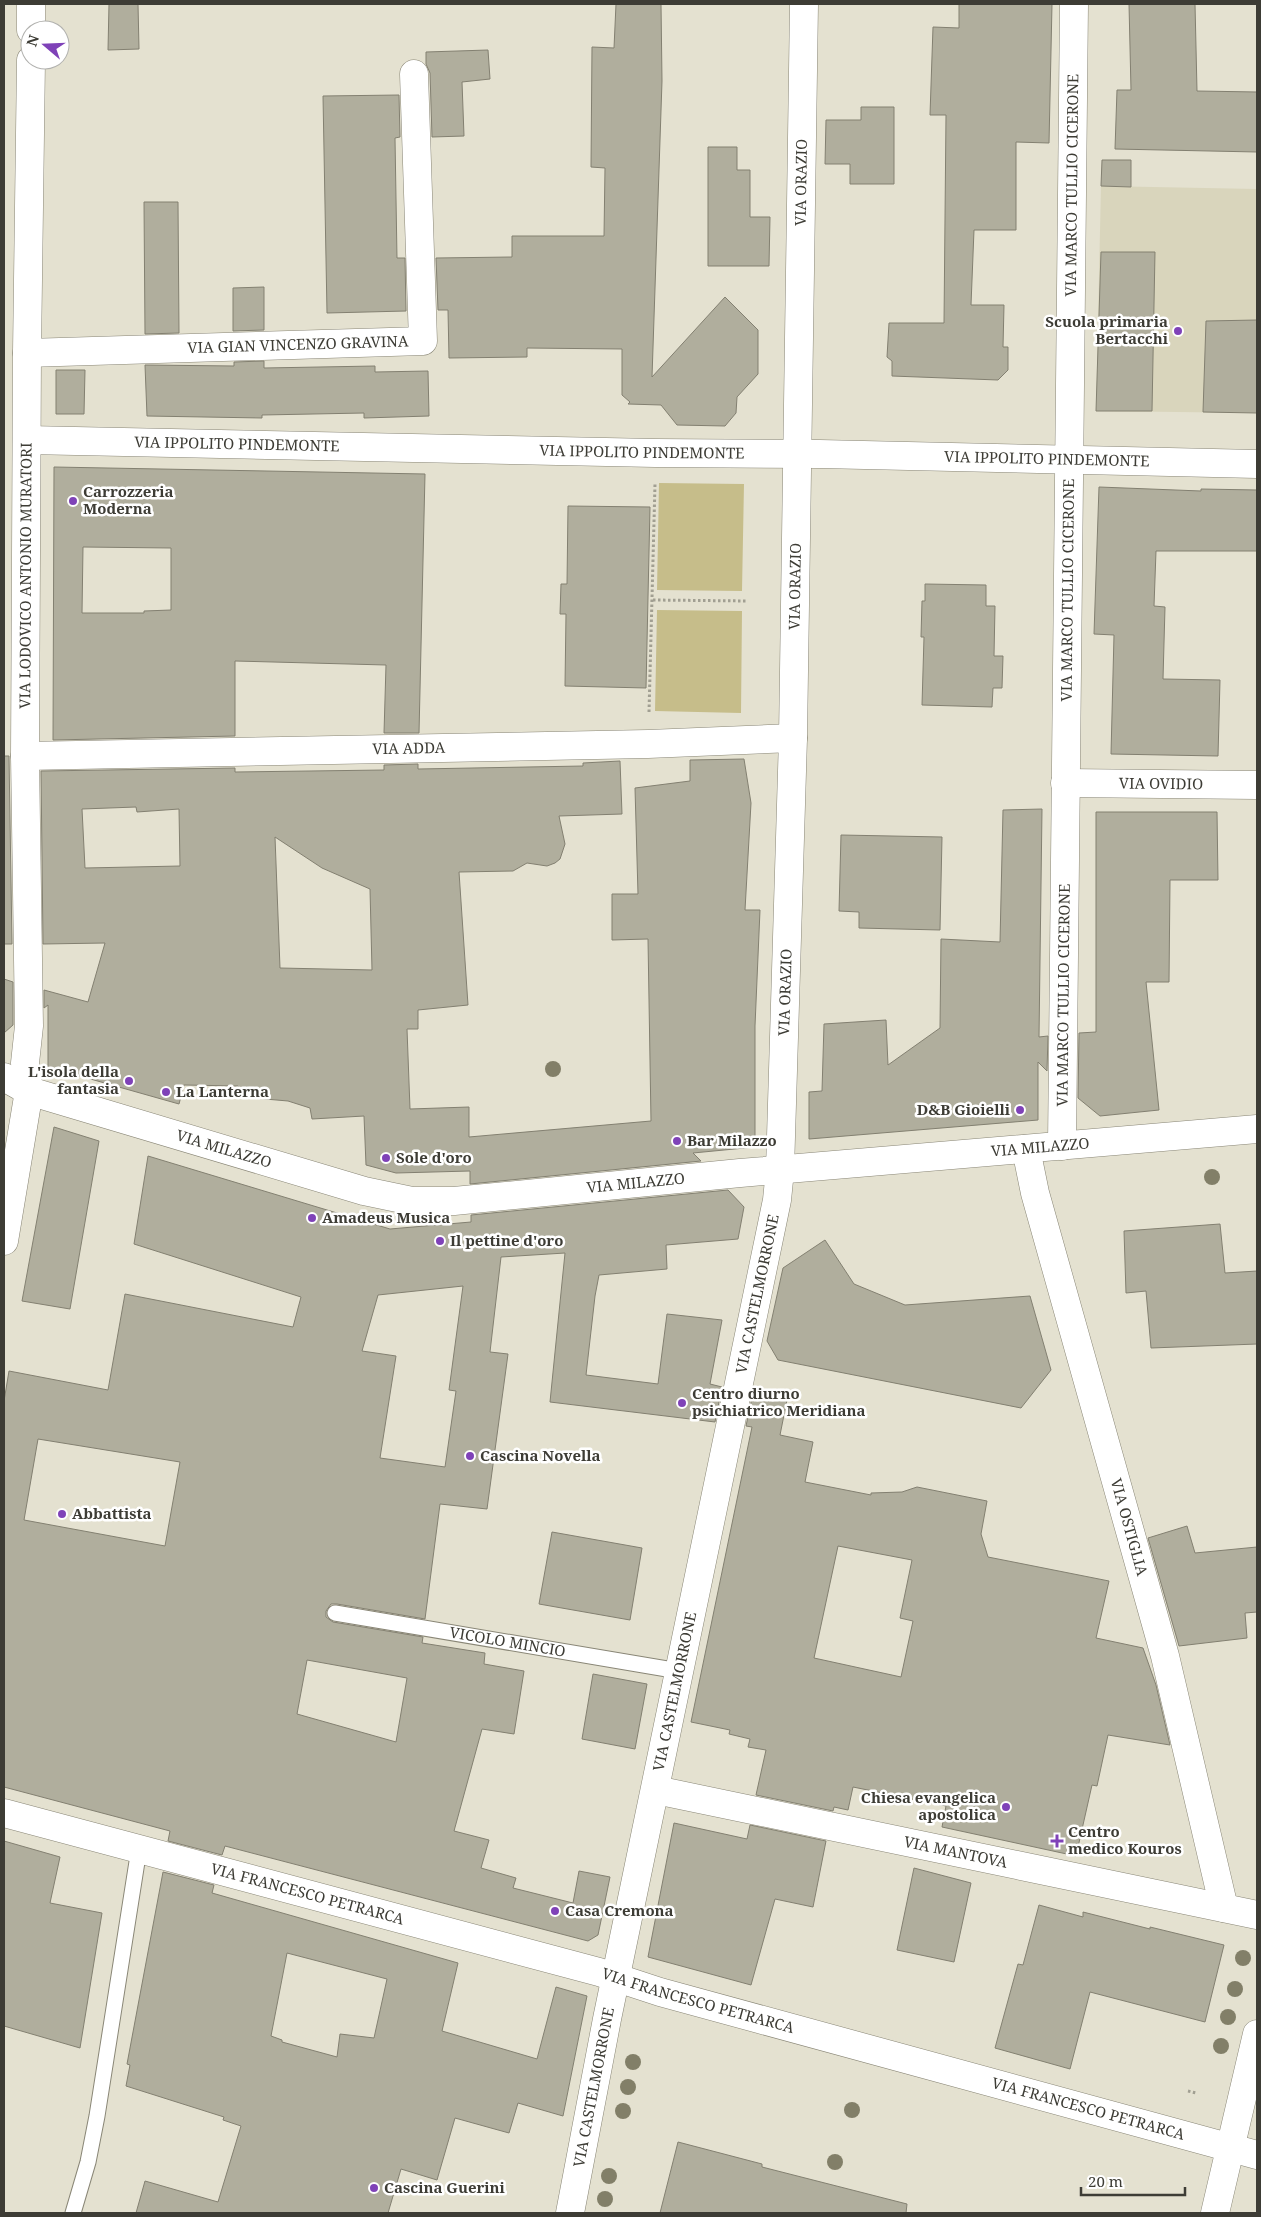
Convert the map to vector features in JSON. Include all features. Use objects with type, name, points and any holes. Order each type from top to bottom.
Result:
[{"type":"street","points":[[31,4],[31,20]]},
{"type":"street","name":"VIA ORAZIO","points":[[780,1170],[792,738],[804,4]]},
{"type":"street","name":"VIA MARCO TULLIO CICERONE","points":[[1062,1146],[1074,4]]},
{"type":"street","name":"VIA LODOVICO ANTONIO MURATORI","points":[[4,1241],[29,1091],[25,1063],[29,1026],[26,756],[26,353],[31,70]]},
{"type":"street","name":"VIA GIAN VINCENZO GRAVINA","points":[[26,353],[423,341],[414,74]]},
{"type":"street","name":"VIA IPPOLITO PINDEMONTE","points":[[27,440],[1257,464]]},
{"type":"street","name":"VIA ADDA","points":[[26,756],[648,744],[792,738]]},
{"type":"street","name":"VIA OVIDIO","points":[[1065,783],[1257,785]]},
{"type":"street","name":"VIA MILAZZO","points":[[4,1076],[29,1091],[364,1191],[412,1201],[454,1201],[780,1170],[1257,1129]]},
{"type":"street","name":"VIA OSTIGLIA","points":[[1026,1148],[1035,1193],[1166,1656],[1224,1908]]},
{"type":"street","name":"VIA CASTELMORRONE","points":[[570,2213],[616,1978],[777,1200],[780,1170]]},
{"type":"street","name":"VIA MANTOVA","points":[[656,1790],[1257,1915]]},
{"type":"street","name":"VIA FRANCESCO PETRARCA","points":[[4,1813],[616,1978],[660,1992],[1257,2155]]},
{"type":"street","points":[[1215,2213],[1257,2034]]},
{"type":"lane","name":"VICOLO MINCIO","points":[[335,1613],[679,1671]]},
{"type":"lane","points":[[73,2213],[88,2162],[97,2116],[138,1849]]},
{"type":"path","points":[[649,714],[655,478]]},
{"type":"path","points":[[652,600],[748,601]]},
{"type":"path","points":[[1188,2091],[1196,2093]]},
{"type":"shaded area","name":"Scuola primaria Bertacchi","points":[[1101,186],[1257,189],[1257,413],[1096,411]]},
{"type":"shaded area","points":[[659,483],[744,484],[742,591],[657,590]]},
{"type":"shaded area","points":[[657,610],[742,611],[741,713],[655,711]]},
{"type":"building","points":[[109,4],[138,4],[139,49],[108,50]]},
{"type":"building","points":[[616,4],[661,4],[662,81],[652,377],[725,297],[758,330],[758,374],[737,397],[736,413],[725,426],[677,425],[661,405],[628,404],[630,402],[622,395],[622,349],[527,348],[527,357],[449,358],[448,310],[438,310],[436,258],[512,257],[512,236],[604,236],[605,168],[591,167],[592,47],[614,48]]},
{"type":"building","points":[[959,4],[1052,4],[1049,143],[1016,142],[1016,230],[974,230],[971,305],[1004,305],[1003,347],[1008,347],[1008,370],[998,380],[892,376],[892,361],[887,357],[889,323],[944,323],[946,115],[930,115],[933,27],[959,28]]},
{"type":"building","points":[[1129,4],[1195,4],[1197,91],[1257,92],[1257,152],[1115,149],[1117,90],[1131,90]]},
{"type":"building","points":[[488,50],[490,79],[462,82],[464,136],[432,137],[430,73],[426,64],[426,52]]},
{"type":"building","points":[[399,95],[400,137],[395,138],[397,258],[405,258],[406,311],[327,313],[323,96]]},
{"type":"building","points":[[861,107],[894,107],[894,184],[850,184],[850,164],[825,164],[826,120],[861,120]]},
{"type":"building","points":[[708,147],[737,147],[737,170],[750,170],[750,217],[770,217],[769,266],[708,266]]},
{"type":"building","points":[[1102,160],[1131,160],[1131,187],[1101,186]]},
{"type":"building","points":[[144,202],[178,202],[179,333],[145,334]]},
{"type":"building","points":[[1101,252],[1155,252],[1152,411],[1096,411]]},
{"type":"building","points":[[264,287],[264,330],[233,331],[233,288]]},
{"type":"building","points":[[1257,320],[1257,413],[1203,412],[1206,321]]},
{"type":"building","points":[[264,361],[264,368],[375,366],[375,372],[428,371],[429,416],[364,418],[364,413],[262,415],[262,418],[147,416],[145,365],[234,366],[234,362]]},
{"type":"building","points":[[56,370],[85,370],[84,414],[56,414]]},
{"type":"building","points":[[54,467],[425,474],[419,733],[384,733],[386,665],[235,661],[235,736],[53,740]],"holes":[[[83,547],[171,548],[171,610],[144,611],[144,613],[82,613]]]},
{"type":"building","points":[[1099,487],[1201,491],[1201,489],[1257,490],[1257,551],[1156,551],[1154,606],[1165,607],[1163,679],[1220,680],[1218,756],[1111,754],[1114,635],[1094,634]]},
{"type":"building","points":[[568,506],[650,507],[646,688],[565,686],[566,614],[560,614],[561,584],[567,584]]},
{"type":"building","points":[[925,584],[986,585],[986,606],[995,606],[994,656],[1003,656],[1002,688],[993,688],[992,707],[922,705],[924,637],[921,637],[922,601],[925,601]]},
{"type":"building","points":[[4,756],[9,756],[12,944],[4,944]]},
{"type":"building","points":[[744,759],[751,803],[745,910],[760,910],[755,1026],[755,1147],[693,1153],[701,1161],[470,1184],[470,1171],[396,1173],[366,1165],[364,1116],[312,1119],[310,1108],[288,1101],[242,1097],[238,1086],[184,1085],[179,1104],[48,1067],[48,1005],[44,1008],[44,990],[88,1002],[105,943],[43,944],[41,771],[235,768],[235,772],[384,770],[384,765],[418,764],[418,769],[583,766],[583,763],[620,761],[622,814],[559,816],[565,844],[560,859],[555,863],[547,866],[527,863],[513,871],[459,872],[468,1005],[418,1010],[418,1029],[407,1029],[410,1109],[469,1107],[469,1137],[651,1121],[648,939],[612,940],[612,894],[638,894],[635,788],[690,781],[690,760]],"holes":[[[136,807],[137,812],[179,809],[180,866],[85,868],[82,809]],[[275,837],[322,868],[370,889],[372,970],[280,968]]]},
{"type":"building","points":[[1042,809],[1039,1037],[1048,1036],[1047,1071],[1038,1062],[1038,1120],[809,1139],[809,1092],[822,1091],[824,1024],[886,1020],[888,1065],[940,1028],[941,939],[1000,942],[1003,810]]},
{"type":"building","points":[[1096,812],[1217,812],[1218,880],[1170,880],[1169,982],[1146,982],[1159,1110],[1100,1116],[1078,1098],[1079,1033],[1096,1032]]},
{"type":"building","points":[[841,835],[942,837],[940,930],[859,928],[859,912],[839,911]]},
{"type":"building","points":[[4,979],[13,982],[13,1025],[4,1033]]},
{"type":"building","points":[[54,1127],[99,1141],[70,1309],[22,1301]]},
{"type":"building","points":[[148,1156],[390,1229],[471,1222],[471,1215],[728,1190],[744,1207],[738,1239],[666,1245],[667,1269],[599,1275],[595,1296],[586,1375],[658,1384],[667,1314],[722,1320],[710,1384],[722,1387],[715,1422],[550,1402],[565,1253],[501,1257],[490,1352],[508,1354],[487,1509],[440,1504],[425,1619],[337,1604],[331,1604],[326,1611],[326,1617],[333,1622],[423,1637],[422,1643],[485,1653],[484,1664],[524,1671],[514,1734],[482,1729],[454,1831],[489,1840],[481,1868],[516,1878],[513,1888],[573,1903],[579,1871],[610,1877],[598,1935],[588,1941],[225,1846],[222,1855],[168,1841],[170,1831],[4,1787],[4,1401],[9,1371],[108,1390],[125,1294],[293,1327],[301,1297],[134,1244]],"holes":[[[463,1286],[449,1390],[456,1391],[445,1467],[380,1458],[396,1356],[362,1351],[378,1295]],[[38,1439],[180,1462],[165,1546],[24,1520]],[[307,1660],[407,1678],[396,1742],[297,1714]]]},
{"type":"building","points":[[1220,1224],[1225,1273],[1257,1271],[1257,1344],[1151,1348],[1146,1291],[1126,1293],[1124,1231]]},
{"type":"building","points":[[825,1240],[854,1284],[905,1305],[1030,1296],[1051,1370],[1021,1408],[778,1360],[767,1341],[783,1268]]},
{"type":"building","points":[[753,1393],[787,1400],[780,1435],[813,1442],[805,1482],[871,1495],[871,1493],[902,1492],[917,1487],[987,1501],[981,1534],[988,1557],[1109,1581],[1096,1638],[1143,1648],[1156,1685],[1170,1745],[1108,1735],[1097,1786],[1092,1785],[1076,1856],[942,1827],[946,1806],[853,1787],[848,1810],[834,1807],[833,1811],[756,1795],[766,1750],[748,1747],[750,1739],[729,1734],[730,1730],[691,1722],[752,1427],[746,1426]],"holes":[[[838,1546],[912,1560],[900,1618],[913,1621],[901,1677],[814,1658]]]},
{"type":"building","points":[[1187,1526],[1195,1553],[1257,1547],[1257,1612],[1245,1613],[1247,1638],[1179,1646],[1148,1538]]},
{"type":"building","points":[[552,1532],[642,1548],[630,1620],[539,1604]]},
{"type":"building","points":[[593,1674],[647,1684],[635,1749],[582,1739]]},
{"type":"building","points":[[674,1823],[747,1839],[750,1825],[826,1841],[813,1907],[775,1899],[751,1985],[648,1957]]},
{"type":"building","points":[[4,1841],[60,1857],[50,1903],[102,1913],[80,2048],[4,2026]]},
{"type":"building","points":[[914,1868],[971,1883],[954,1962],[897,1950]]},
{"type":"building","points":[[163,1872],[214,1885],[212,1893],[458,1963],[442,2031],[537,2059],[556,1987],[587,1996],[563,2116],[518,2103],[509,2133],[455,2118],[437,2180],[401,2169],[388,2213],[136,2213],[145,2181],[218,2202],[241,2126],[223,2120],[224,2117],[126,2086],[130,2065],[127,2064]],"holes":[[[287,1953],[387,1979],[374,2038],[340,2034],[337,2057],[282,2042],[282,2040],[271,2036]]]},
{"type":"building","points":[[1039,1905],[1083,1917],[1083,1912],[1224,1945],[1205,2022],[1090,1992],[1070,2069],[995,2048],[1018,1964],[1023,1965]]},
{"type":"building","points":[[678,2142],[762,2164],[762,2167],[907,2204],[906,2213],[660,2213]]},
{"type":"place","name":"Scuola primaria Bertacchi","points":[[1178,331]]},
{"type":"place","name":"Carrozzeria Moderna","points":[[73,501]]},
{"type":"place","name":"L'isola della fantasia","points":[[129,1081]]},
{"type":"place","name":"La Lanterna","points":[[166,1092]]},
{"type":"place","name":"D&B Gioielli","points":[[1020,1110]]},
{"type":"place","name":"Bar Milazzo","points":[[677,1141]]},
{"type":"place","name":"Sole d'oro","points":[[386,1158]]},
{"type":"place","name":"Amadeus Musica","points":[[312,1218]]},
{"type":"place","name":"Il pettine d'oro","points":[[440,1241]]},
{"type":"place","name":"Centro diurno psichiatrico Meridiana","points":[[682,1403]]},
{"type":"place","name":"Cascina Novella","points":[[470,1456]]},
{"type":"place","name":"Abbattista","points":[[62,1514]]},
{"type":"place","name":"Chiesa evangelica apostolica","points":[[1006,1807]]},
{"type":"place","name":"Centro medico Kouros","points":[[1057,1841]]},
{"type":"place","name":"Casa Cremona","points":[[555,1911]]},
{"type":"place","name":"Cascina Guerini","points":[[374,2188]]}]
